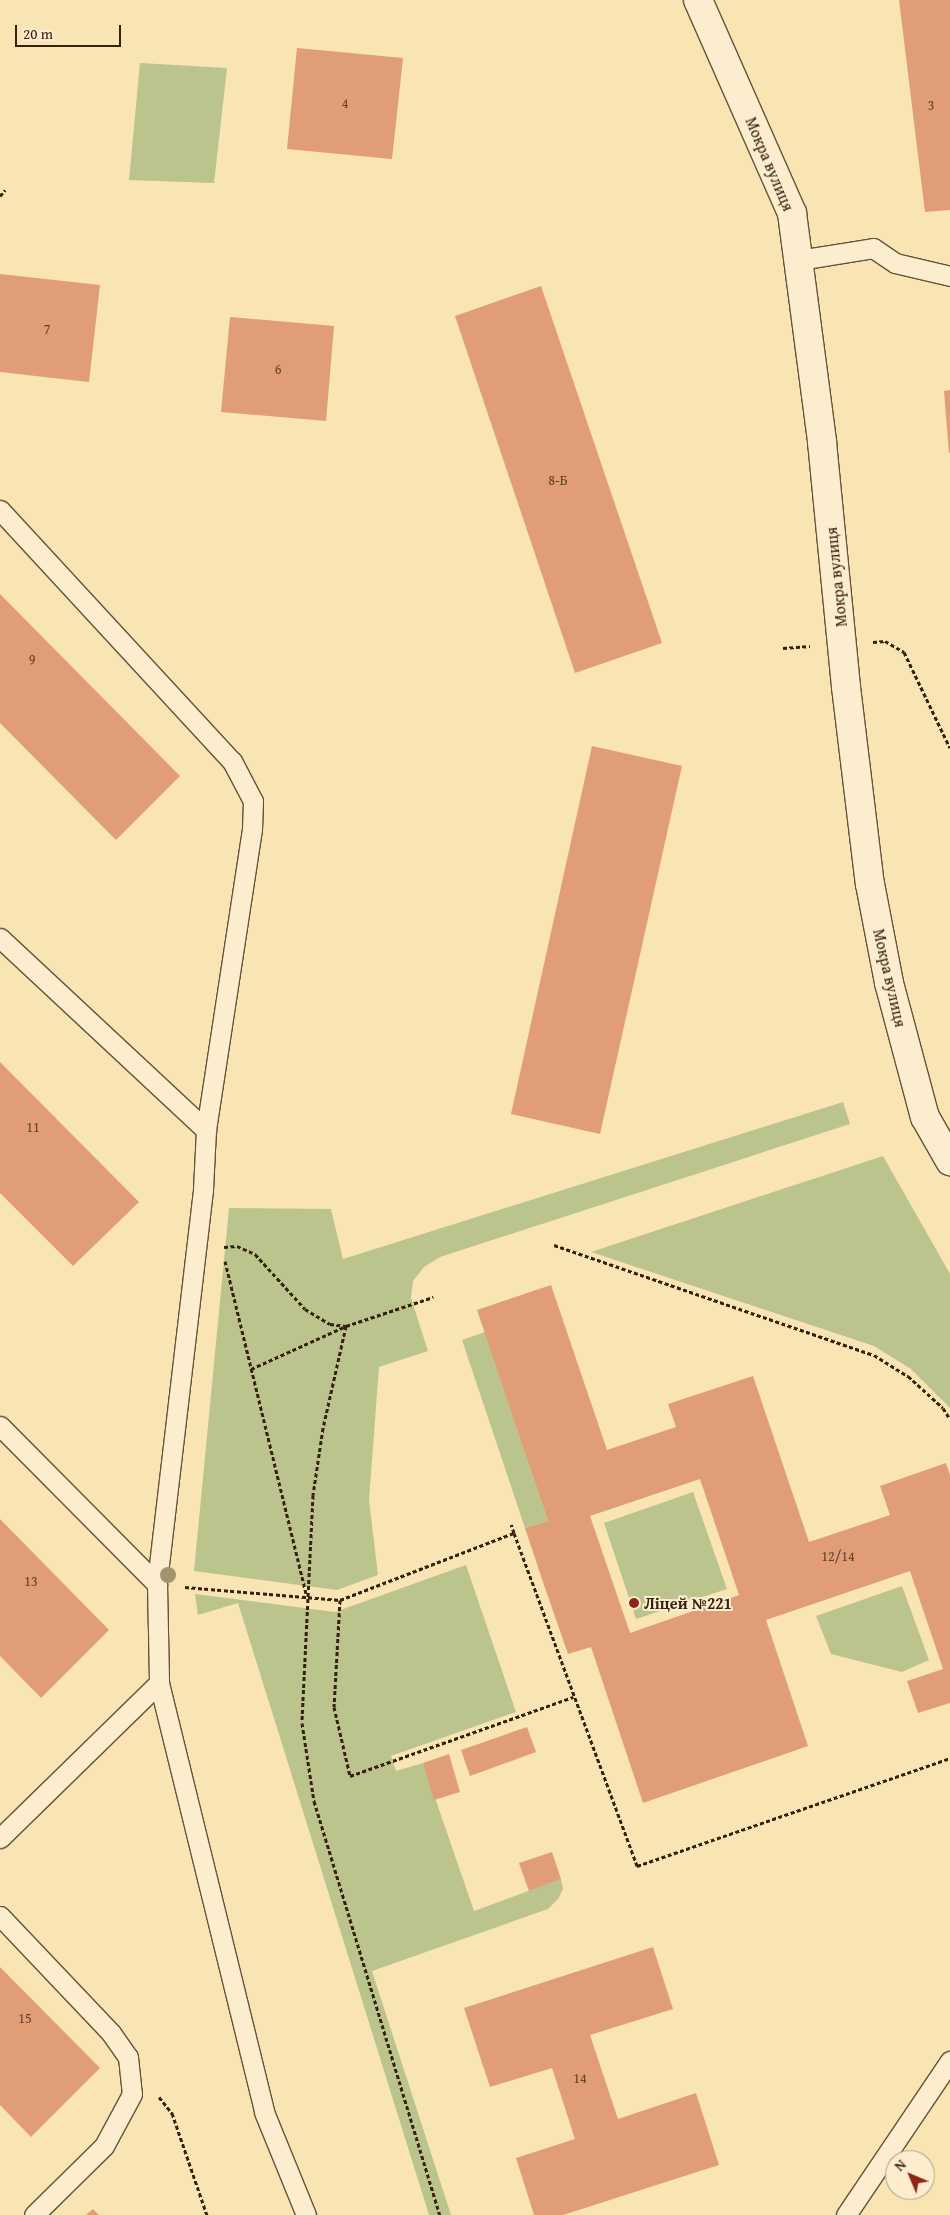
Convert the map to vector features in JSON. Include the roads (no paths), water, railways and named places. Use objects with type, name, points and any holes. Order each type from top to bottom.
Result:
[{"type":"street","name":"Мокра вулиця","points":[[698,0],[792,213],[822,442],[846,687],[870,884],[889,983],[926,1117],[950,1161]]},
{"type":"lane","points":[[798,260],[873,248],[895,263],[950,276]]},
{"type":"lane","points":[[0,510],[232,761],[253,801],[252,829],[206,1130],[203,1190],[157,1584],[159,1683],[264,2112],[306,2215]]},
{"type":"lane","points":[[0,938],[206,1130]]},
{"type":"lane","points":[[0,1426],[157,1584]]},
{"type":"lane","points":[[0,1838],[159,1683]]},
{"type":"lane","points":[[0,1916],[112,2032],[128,2057],[132,2094],[104,2146],[34,2215]]},
{"type":"lane","points":[[846,2215],[950,2060]]},
{"type":"place","name":"Ліцей №221","points":[[634,1603]]}]
